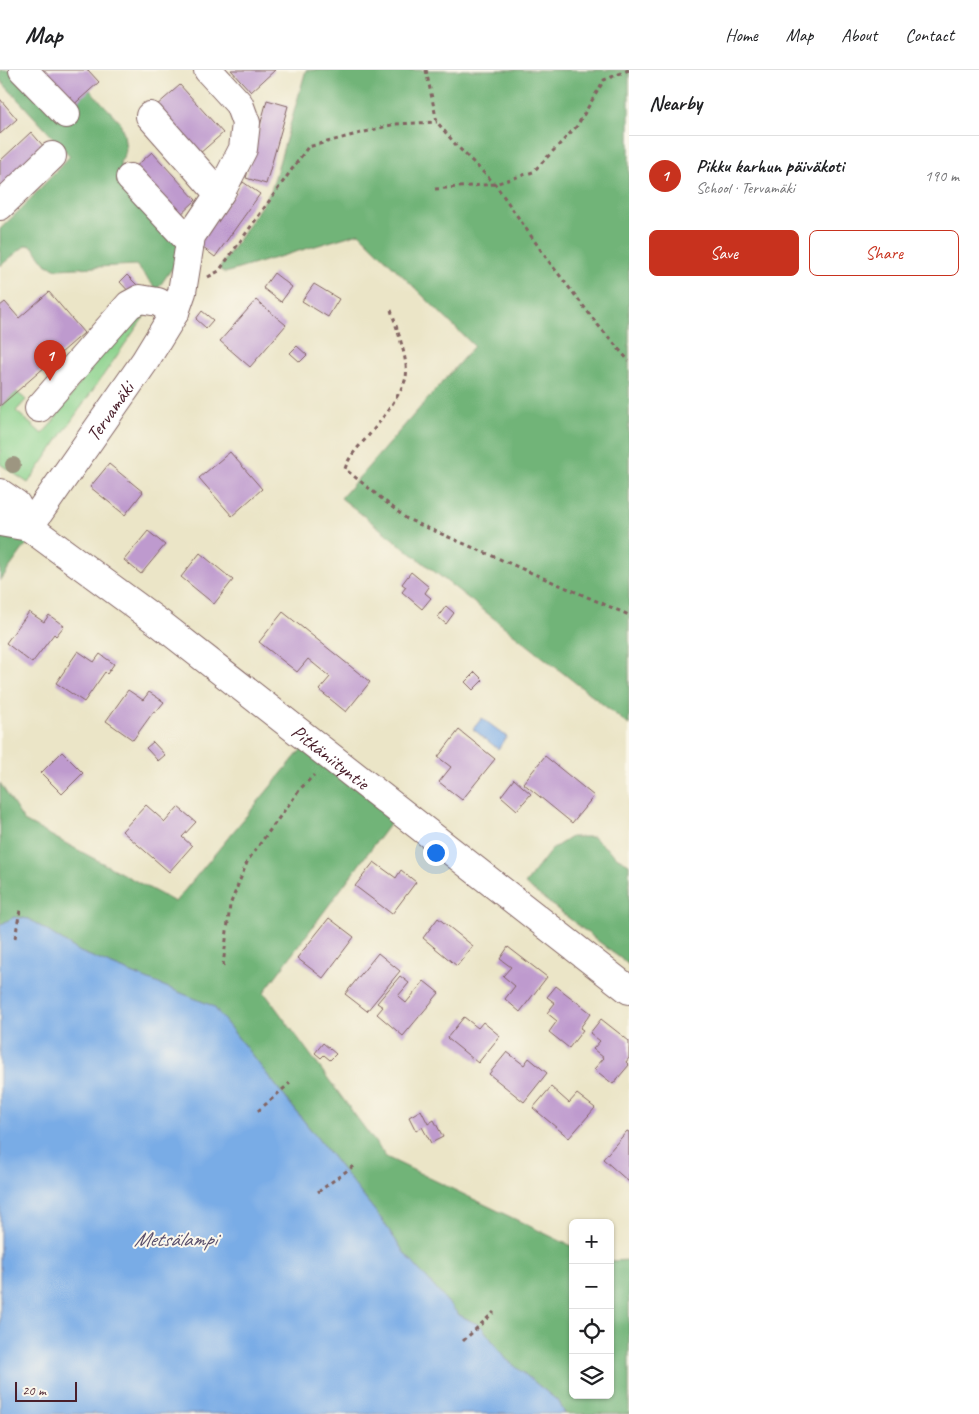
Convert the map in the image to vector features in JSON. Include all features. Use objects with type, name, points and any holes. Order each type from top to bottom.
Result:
[{"type":"street","points":[[23,70],[66,114]]},
{"type":"street","points":[[39,408],[129,306],[140,299],[158,302],[178,302],[191,236],[219,194],[243,149],[246,123],[239,104],[208,70]]},
{"type":"street","points":[[150,116],[219,194]]},
{"type":"street","points":[[0,206],[52,156]]},
{"type":"street","points":[[130,178],[190,242]]},
{"type":"street","name":"Tervamäki","points":[[29,527],[145,361],[178,302]]},
{"type":"street","name":"Pitkäniityntie","points":[[0,493],[16,504],[29,527],[162,625],[629,990]]},
{"type":"street","name":"Pitkäniityntie","points":[[0,522],[29,527]]},
{"type":"path","points":[[426,70],[436,122],[456,145],[496,184],[547,259],[598,325],[629,360]]},
{"type":"path","points":[[435,189],[496,184],[533,172],[577,126],[604,80],[629,70]]},
{"type":"path","points":[[178,302],[219,271],[308,147],[394,124],[436,122]]},
{"type":"path","points":[[391,310],[404,354],[406,377],[394,401],[372,433],[347,461],[345,469],[407,519],[629,614]]},
{"type":"path","points":[[223,966],[230,905],[248,860],[300,788],[333,757]]},
{"type":"path","points":[[15,938],[20,910]]},
{"type":"path","points":[[258,1111],[290,1082]]},
{"type":"path","points":[[318,1192],[356,1164]]},
{"type":"path","points":[[462,1341],[494,1312]]},
{"type":"green space","points":[[0,70],[15,70],[90,90],[120,122],[126,150],[120,162],[123,178],[179,240],[175,267],[157,290],[136,265],[57,269],[47,265],[32,246],[26,245],[0,266],[0,229],[70,156],[0,80]]},
{"type":"green space","points":[[306,70],[629,70],[629,725],[341,498],[474,346],[359,233],[225,273],[219,269],[271,191]]},
{"type":"green space","points":[[147,308],[146,314],[28,483],[0,464],[0,407],[17,392],[26,400],[16,411],[42,434],[52,423],[125,319]]},
{"type":"green space","points":[[0,528],[31,538],[0,581]]},
{"type":"green space","points":[[305,745],[394,818],[264,992],[386,1157],[569,1245],[569,1399],[614,1399],[614,1261],[629,1260],[629,1414],[565,1414],[559,1402],[506,1359],[481,1326],[459,1315],[405,1254],[382,1220],[213,1006],[80,952],[29,919],[14,917],[0,925],[0,783],[24,821],[175,902]]},
{"type":"green space","points":[[571,837],[593,837],[618,858],[629,864],[629,965],[525,884],[552,849]]},
{"type":"water","points":[[482,718],[507,737],[498,749],[473,729]]},
{"type":"water","name":"Metsälampi","points":[[14,917],[29,919],[80,952],[213,1006],[382,1220],[405,1254],[459,1315],[481,1326],[506,1359],[559,1402],[565,1414],[0,1414],[0,925]]},
{"type":"building","points":[[35,70],[88,70],[99,82],[70,108]]},
{"type":"building","points":[[231,70],[275,70],[251,92]]},
{"type":"building","points":[[180,85],[223,133],[199,154],[156,106]]},
{"type":"building","points":[[0,99],[17,119],[0,134]]},
{"type":"building","points":[[267,100],[288,106],[266,184],[246,178]]},
{"type":"building","points":[[31,132],[45,148],[0,190],[0,161]]},
{"type":"building","points":[[152,152],[196,200],[176,219],[132,170]]},
{"type":"building","points":[[243,182],[260,194],[215,257],[198,244]]},
{"type":"building","points":[[274,273],[292,287],[281,302],[263,288]]},
{"type":"building","points":[[127,275],[138,286],[131,294],[120,282]]},
{"type":"building","points":[[314,284],[339,299],[328,317],[302,301]]},
{"type":"building","points":[[49,292],[84,333],[0,406],[0,306],[5,302],[19,318]]},
{"type":"building","points":[[256,300],[286,325],[250,367],[220,341]]},
{"type":"building","points":[[202,311],[213,320],[206,328],[196,319]]},
{"type":"building","points":[[297,346],[307,355],[300,362],[290,353]]},
{"type":"building","points":[[230,452],[262,489],[232,516],[199,478]]},
{"type":"building","points":[[109,464],[143,492],[125,515],[90,487]]},
{"type":"building","points":[[148,531],[165,545],[141,574],[124,560]]},
{"type":"building","points":[[200,553],[233,580],[214,604],[181,577]]},
{"type":"building","points":[[411,572],[429,587],[425,593],[431,598],[422,609],[402,592],[406,587],[402,584]]},
{"type":"building","points":[[446,606],[454,613],[446,624],[438,617]]},
{"type":"building","points":[[29,612],[44,622],[49,615],[64,626],[56,636],[54,634],[32,663],[6,643]]},
{"type":"building","points":[[283,612],[370,682],[346,712],[319,690],[330,677],[308,659],[297,672],[259,642]]},
{"type":"building","points":[[78,651],[94,662],[100,654],[114,664],[107,674],[105,672],[84,702],[56,683]]},
{"type":"building","points":[[475,672],[483,680],[473,690],[465,682]]},
{"type":"building","points":[[128,690],[143,700],[149,692],[164,702],[156,712],[154,711],[133,740],[106,721]]},
{"type":"building","points":[[459,730],[495,759],[462,800],[439,782],[451,767],[438,757]]},
{"type":"building","points":[[153,742],[165,755],[158,761],[146,748]]},
{"type":"building","points":[[62,752],[83,773],[62,794],[41,773]]},
{"type":"building","points":[[545,756],[594,796],[572,823],[523,783]]},
{"type":"building","points":[[514,779],[531,794],[517,810],[501,796]]},
{"type":"building","points":[[146,805],[165,822],[178,807],[196,822],[182,837],[192,846],[169,872],[122,831]]},
{"type":"building","points":[[374,862],[396,878],[401,870],[416,882],[392,914],[355,886]]},
{"type":"building","points":[[329,918],[354,937],[323,978],[297,958]]},
{"type":"building","points":[[438,918],[473,946],[457,966],[423,938]]},
{"type":"building","points":[[508,947],[547,977],[520,1012],[505,999],[515,986],[503,976],[511,967],[500,959]]},
{"type":"building","points":[[378,953],[400,971],[367,1011],[345,994]]},
{"type":"building","points":[[400,976],[409,983],[398,996],[406,1003],[424,981],[439,993],[403,1036],[377,1014],[383,1007],[377,1003]]},
{"type":"building","points":[[556,986],[591,1013],[580,1028],[583,1030],[569,1048],[549,1032],[557,1021],[547,1013],[555,1003],[547,997]]},
{"type":"building","points":[[464,1017],[478,1028],[483,1022],[500,1036],[478,1063],[447,1038]]},
{"type":"building","points":[[601,1019],[629,1041],[629,1058],[626,1062],[629,1065],[613,1084],[594,1069],[604,1058],[593,1049],[600,1041],[590,1033]]},
{"type":"building","points":[[323,1043],[336,1054],[330,1060],[324,1055],[321,1058],[315,1053]]},
{"type":"building","points":[[507,1052],[524,1065],[529,1058],[547,1073],[524,1102],[489,1074]]},
{"type":"building","points":[[551,1087],[569,1103],[577,1094],[595,1108],[569,1138],[533,1108]]},
{"type":"building","points":[[421,1110],[428,1124],[434,1120],[443,1137],[431,1143],[422,1127],[416,1131],[409,1117]]},
{"type":"building","points":[[627,1131],[629,1132],[629,1182],[603,1159]]},
{"type":"place","name":"Pikku karhun päiväkoti","points":[[50,381]]}]
